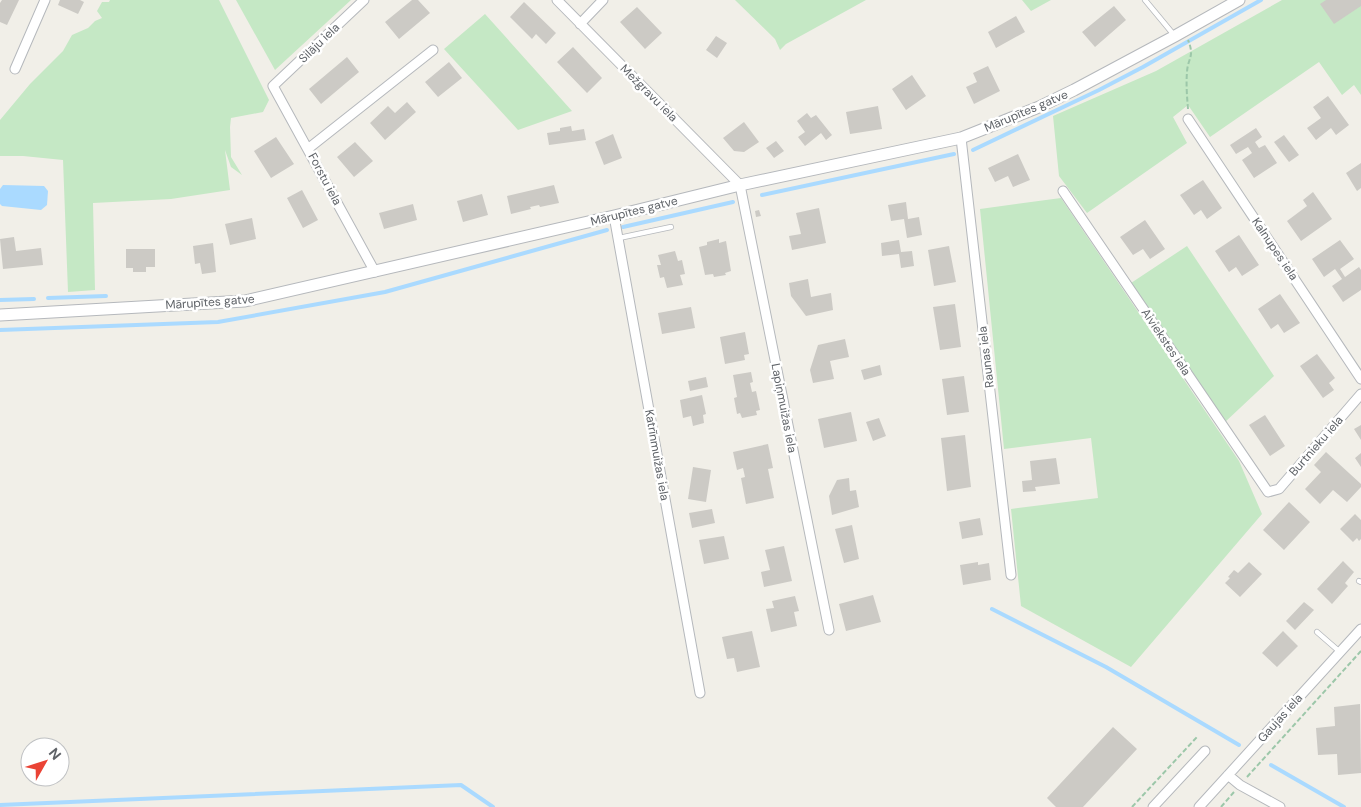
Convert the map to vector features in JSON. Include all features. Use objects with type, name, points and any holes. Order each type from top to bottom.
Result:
[{"type":"street","points":[[15,70],[45,0]]},
{"type":"street","name":"Silāju iela","points":[[274,86],[364,0]]},
{"type":"street","name":"Mežgravu iela","points":[[557,0],[740,185]]},
{"type":"street","points":[[580,24],[603,0]]},
{"type":"street","name":"Mārupītes gatve","points":[[0,315],[245,301],[376,272],[740,185],[960,138],[1039,107],[1175,36],[1239,0]]},
{"type":"street","points":[[309,148],[433,50]]},
{"type":"street","name":"Forstu iela","points":[[274,86],[376,272]]},
{"type":"street","name":"Kalnupes iela","points":[[1188,119],[1361,379]]},
{"type":"street","name":"Raunas iela","points":[[960,138],[1010,575]]},
{"type":"street","name":"Lapiņmuižas iela","points":[[740,185],[829,630]]},
{"type":"street","name":"Aiviekstes iela","points":[[1063,191],[1268,492]]},
{"type":"street","name":"Katrīnmuižas iela","points":[[614,216],[700,693]]},
{"type":"street","name":"Burtnieku iela","points":[[1268,492],[1279,489],[1361,394]]},
{"type":"street","name":"Gaujas iela","points":[[1200,807],[1361,629]]},
{"type":"street","points":[[1153,807],[1205,751]]},
{"type":"street","points":[[1228,775],[1240,786],[1280,807]]},
{"type":"lane","points":[[1145,0],[1175,36]]},
{"type":"lane","points":[[618,238],[671,227]]},
{"type":"lane","points":[[1317,632],[1340,652]]},
{"type":"path","points":[[1188,119],[1186,83],[1187,69],[1192,58],[1190,44]]},
{"type":"path","points":[[1221,807],[1361,651]]},
{"type":"path","points":[[1132,807],[1197,737]]},
{"type":"green space","points":[[110,0],[219,0],[269,100],[263,112],[231,118],[231,157],[242,175],[231,167],[225,150],[230,190],[171,199],[93,203],[95,290],[68,292],[63,160],[0,156],[0,120],[30,84],[63,51],[72,35],[88,28],[95,21],[102,18],[97,11],[102,2],[109,2]]},
{"type":"green space","points":[[236,0],[351,0],[275,70]]},
{"type":"green space","points":[[735,0],[866,0],[786,44],[780,50],[775,39]]},
{"type":"green space","points":[[1022,0],[1051,0],[1031,11]]},
{"type":"green space","points":[[1282,0],[1361,0],[1361,95],[1354,85],[1342,95],[1319,62],[1210,137],[1188,105],[1173,117],[1187,143],[1087,213],[1059,176],[1053,116],[1156,71]]},
{"type":"green space","points":[[485,14],[572,111],[518,130],[444,49]]},
{"type":"green space","points":[[1061,198],[1239,461],[1262,514],[1131,667],[1021,606],[1011,509],[1098,498],[1091,438],[1004,449],[980,209]]},
{"type":"green space","points":[[1187,246],[1274,376],[1224,423],[1131,283]]},
{"type":"water","points":[[3,185],[44,186],[48,191],[47,205],[41,210],[2,206],[0,204],[0,189]]},
{"type":"building","points":[[2,0],[19,0],[7,25],[0,22],[0,3]]},
{"type":"building","points":[[60,0],[80,0],[84,2],[78,14],[58,5]]},
{"type":"building","points":[[412,0],[418,0],[430,13],[399,39],[385,22]]},
{"type":"building","points":[[1326,0],[1361,0],[1361,6],[1334,24],[1320,4]]},
{"type":"building","points":[[524,2],[556,33],[546,44],[536,34],[532,39],[510,17]]},
{"type":"building","points":[[1114,6],[1126,20],[1095,47],[1082,32]]},
{"type":"building","points":[[637,7],[662,33],[645,49],[620,22]]},
{"type":"building","points":[[1016,16],[1025,32],[996,48],[988,32]]},
{"type":"building","points":[[716,36],[727,43],[717,58],[706,50]]},
{"type":"building","points":[[573,47],[602,78],[587,93],[557,62]]},
{"type":"building","points":[[347,57],[359,72],[321,104],[309,89]]},
{"type":"building","points":[[449,62],[462,78],[438,97],[425,82]]},
{"type":"building","points":[[988,66],[1000,91],[974,104],[966,87],[977,82],[973,73]]},
{"type":"building","points":[[912,75],[926,96],[906,110],[892,89]]},
{"type":"building","points":[[1328,96],[1349,125],[1336,135],[1331,128],[1316,140],[1307,128],[1321,118],[1313,107]]},
{"type":"building","points":[[407,102],[416,112],[385,140],[370,123],[388,106],[395,113]]},
{"type":"building","points":[[878,106],[882,129],[850,134],[846,112]]},
{"type":"building","points":[[807,113],[811,118],[816,115],[832,135],[826,140],[821,133],[805,146],[798,137],[805,132],[797,121]]},
{"type":"building","points":[[744,122],[759,142],[744,152],[734,151],[723,138]]},
{"type":"building","points":[[571,126],[572,131],[584,129],[586,140],[549,145],[547,133],[560,131],[560,128]]},
{"type":"building","points":[[1256,128],[1262,137],[1255,142],[1259,148],[1265,145],[1277,163],[1254,178],[1242,160],[1252,153],[1248,147],[1236,154],[1230,145]]},
{"type":"building","points":[[613,134],[622,158],[604,165],[595,142]]},
{"type":"building","points":[[1284,135],[1299,155],[1289,162],[1274,142]]},
{"type":"building","points":[[276,137],[294,164],[271,178],[254,151]]},
{"type":"building","points":[[776,141],[784,151],[774,158],[766,148]]},
{"type":"building","points":[[355,142],[373,161],[354,177],[337,157]]},
{"type":"building","points":[[1018,154],[1030,180],[1013,187],[1008,176],[995,182],[988,168]]},
{"type":"building","points":[[1361,163],[1361,188],[1357,191],[1346,173]]},
{"type":"building","points":[[1203,180],[1222,208],[1207,219],[1201,210],[1194,215],[1180,195]]},
{"type":"building","points":[[554,185],[559,203],[530,207],[531,209],[511,214],[507,196]]},
{"type":"building","points":[[302,190],[318,220],[303,228],[287,198]]},
{"type":"building","points":[[1313,192],[1332,219],[1301,241],[1287,221],[1307,206],[1303,200]]},
{"type":"building","points":[[482,194],[488,215],[463,222],[457,201]]},
{"type":"building","points":[[906,202],[908,219],[919,217],[922,235],[907,238],[904,219],[891,221],[888,205]]},
{"type":"building","points":[[413,204],[417,220],[384,229],[379,213]]},
{"type":"building","points":[[819,208],[826,243],[792,250],[789,236],[801,234],[796,213]]},
{"type":"building","points":[[759,210],[761,216],[756,217],[755,211]]},
{"type":"building","points":[[252,218],[256,239],[230,245],[225,224]]},
{"type":"building","points":[[1145,220],[1165,249],[1150,259],[1143,249],[1133,255],[1120,237]]},
{"type":"building","points":[[1239,235],[1259,265],[1242,276],[1236,267],[1229,272],[1215,251]]},
{"type":"building","points":[[14,237],[16,251],[41,248],[43,265],[3,269],[0,239]]},
{"type":"building","points":[[719,239],[719,243],[726,241],[731,271],[725,273],[726,275],[714,277],[713,274],[705,275],[699,247],[707,245],[707,242]]},
{"type":"building","points":[[899,240],[901,252],[912,251],[914,266],[901,268],[899,254],[882,256],[881,243]]},
{"type":"building","points":[[1340,240],[1354,259],[1340,269],[1345,277],[1359,267],[1361,270],[1361,290],[1343,302],[1332,286],[1342,279],[1335,269],[1324,277],[1312,259]]},
{"type":"building","points":[[213,243],[216,272],[202,274],[200,263],[195,264],[193,246]]},
{"type":"building","points":[[949,246],[956,282],[934,286],[928,250]]},
{"type":"building","points":[[126,249],[155,249],[155,267],[146,267],[146,272],[133,272],[133,268],[126,268]]},
{"type":"building","points":[[675,251],[678,261],[682,260],[685,274],[680,275],[683,285],[667,288],[664,277],[660,278],[657,265],[661,265],[658,255]]},
{"type":"building","points":[[808,279],[811,297],[831,293],[833,310],[806,316],[791,296],[789,283]]},
{"type":"building","points":[[1280,294],[1300,323],[1284,333],[1278,324],[1271,329],[1258,309]]},
{"type":"building","points":[[955,304],[961,347],[940,350],[933,307]]},
{"type":"building","points":[[691,307],[695,328],[662,334],[658,313]]},
{"type":"building","points":[[745,332],[749,354],[744,355],[745,360],[725,364],[720,337]]},
{"type":"building","points":[[845,339],[849,357],[830,361],[834,379],[813,383],[810,370],[818,345]]},
{"type":"building","points":[[1317,354],[1335,378],[1329,383],[1334,390],[1323,398],[1300,366]]},
{"type":"building","points":[[880,365],[882,375],[864,380],[861,370]]},
{"type":"building","points":[[751,372],[753,382],[750,383],[752,392],[756,391],[760,410],[756,411],[757,415],[742,418],[740,413],[737,414],[734,398],[737,397],[733,375]]},
{"type":"building","points":[[964,376],[969,412],[947,415],[942,379]]},
{"type":"building","points":[[706,377],[708,387],[690,391],[688,381]]},
{"type":"building","points":[[702,395],[706,414],[703,415],[704,423],[693,426],[691,416],[683,418],[680,400]]},
{"type":"building","points":[[851,412],[857,441],[824,448],[818,419]]},
{"type":"building","points":[[1265,415],[1285,446],[1270,456],[1249,425]]},
{"type":"building","points":[[879,418],[886,436],[873,441],[866,422]]},
{"type":"building","points":[[1361,425],[1361,440],[1354,429]]},
{"type":"building","points":[[965,435],[971,487],[947,491],[941,438]]},
{"type":"building","points":[[768,444],[773,468],[768,469],[774,498],[746,504],[741,478],[745,477],[743,468],[737,470],[733,452]]},
{"type":"building","points":[[1326,452],[1361,484],[1361,487],[1347,502],[1333,490],[1320,504],[1305,489],[1321,472],[1314,465]]},
{"type":"building","points":[[1361,453],[1361,467],[1355,458]]},
{"type":"building","points":[[1056,458],[1060,484],[1035,487],[1036,491],[1023,492],[1022,481],[1032,480],[1030,461]]},
{"type":"building","points":[[693,467],[711,470],[706,502],[688,499]]},
{"type":"building","points":[[849,478],[850,491],[856,490],[859,507],[832,515],[829,496],[837,480]]},
{"type":"building","points":[[1289,502],[1310,522],[1284,550],[1263,530]]},
{"type":"building","points":[[712,509],[715,523],[692,528],[689,513]]},
{"type":"building","points":[[1355,514],[1361,520],[1361,539],[1359,541],[1357,538],[1353,542],[1340,529]]},
{"type":"building","points":[[980,518],[983,535],[962,539],[959,522]]},
{"type":"building","points":[[852,525],[859,559],[844,563],[835,529]]},
{"type":"building","points":[[724,536],[729,559],[704,564],[699,540]]},
{"type":"building","points":[[784,546],[792,581],[764,587],[761,572],[770,570],[765,550]]},
{"type":"building","points":[[1343,561],[1354,572],[1345,583],[1348,586],[1332,604],[1317,589]]},
{"type":"building","points":[[978,562],[978,565],[989,563],[991,580],[963,585],[960,565]]},
{"type":"building","points":[[1249,562],[1262,574],[1240,597],[1225,583],[1234,570],[1238,573]]},
{"type":"building","points":[[873,595],[881,622],[846,631],[839,604]]},
{"type":"building","points":[[795,596],[799,611],[794,612],[797,626],[771,632],[766,609],[774,608],[772,601]]},
{"type":"building","points":[[1304,602],[1314,610],[1295,630],[1286,621]]},
{"type":"building","points":[[752,631],[760,667],[737,672],[734,658],[727,659],[722,637]]},
{"type":"building","points":[[1283,631],[1298,646],[1277,667],[1262,653]]},
{"type":"building","points":[[1360,704],[1361,773],[1338,775],[1337,754],[1318,755],[1316,728],[1335,726],[1334,707]]},
{"type":"building","points":[[1113,727],[1137,749],[1083,807],[1056,807],[1047,798]]},
{"type":"waterway","points":[[973,150],[1099,90],[1261,0]]},
{"type":"waterway","points":[[762,195],[954,154]]},
{"type":"waterway","points":[[623,227],[733,202]]},
{"type":"waterway","points":[[0,330],[218,322],[385,292],[607,230]]},
{"type":"waterway","points":[[48,298],[106,296]]},
{"type":"waterway","points":[[0,300],[34,299]]},
{"type":"waterway","points":[[992,609],[1106,667],[1239,745]]},
{"type":"waterway","points":[[1271,765],[1344,807]]},
{"type":"waterway","points":[[0,805],[461,785],[493,807]]}]
